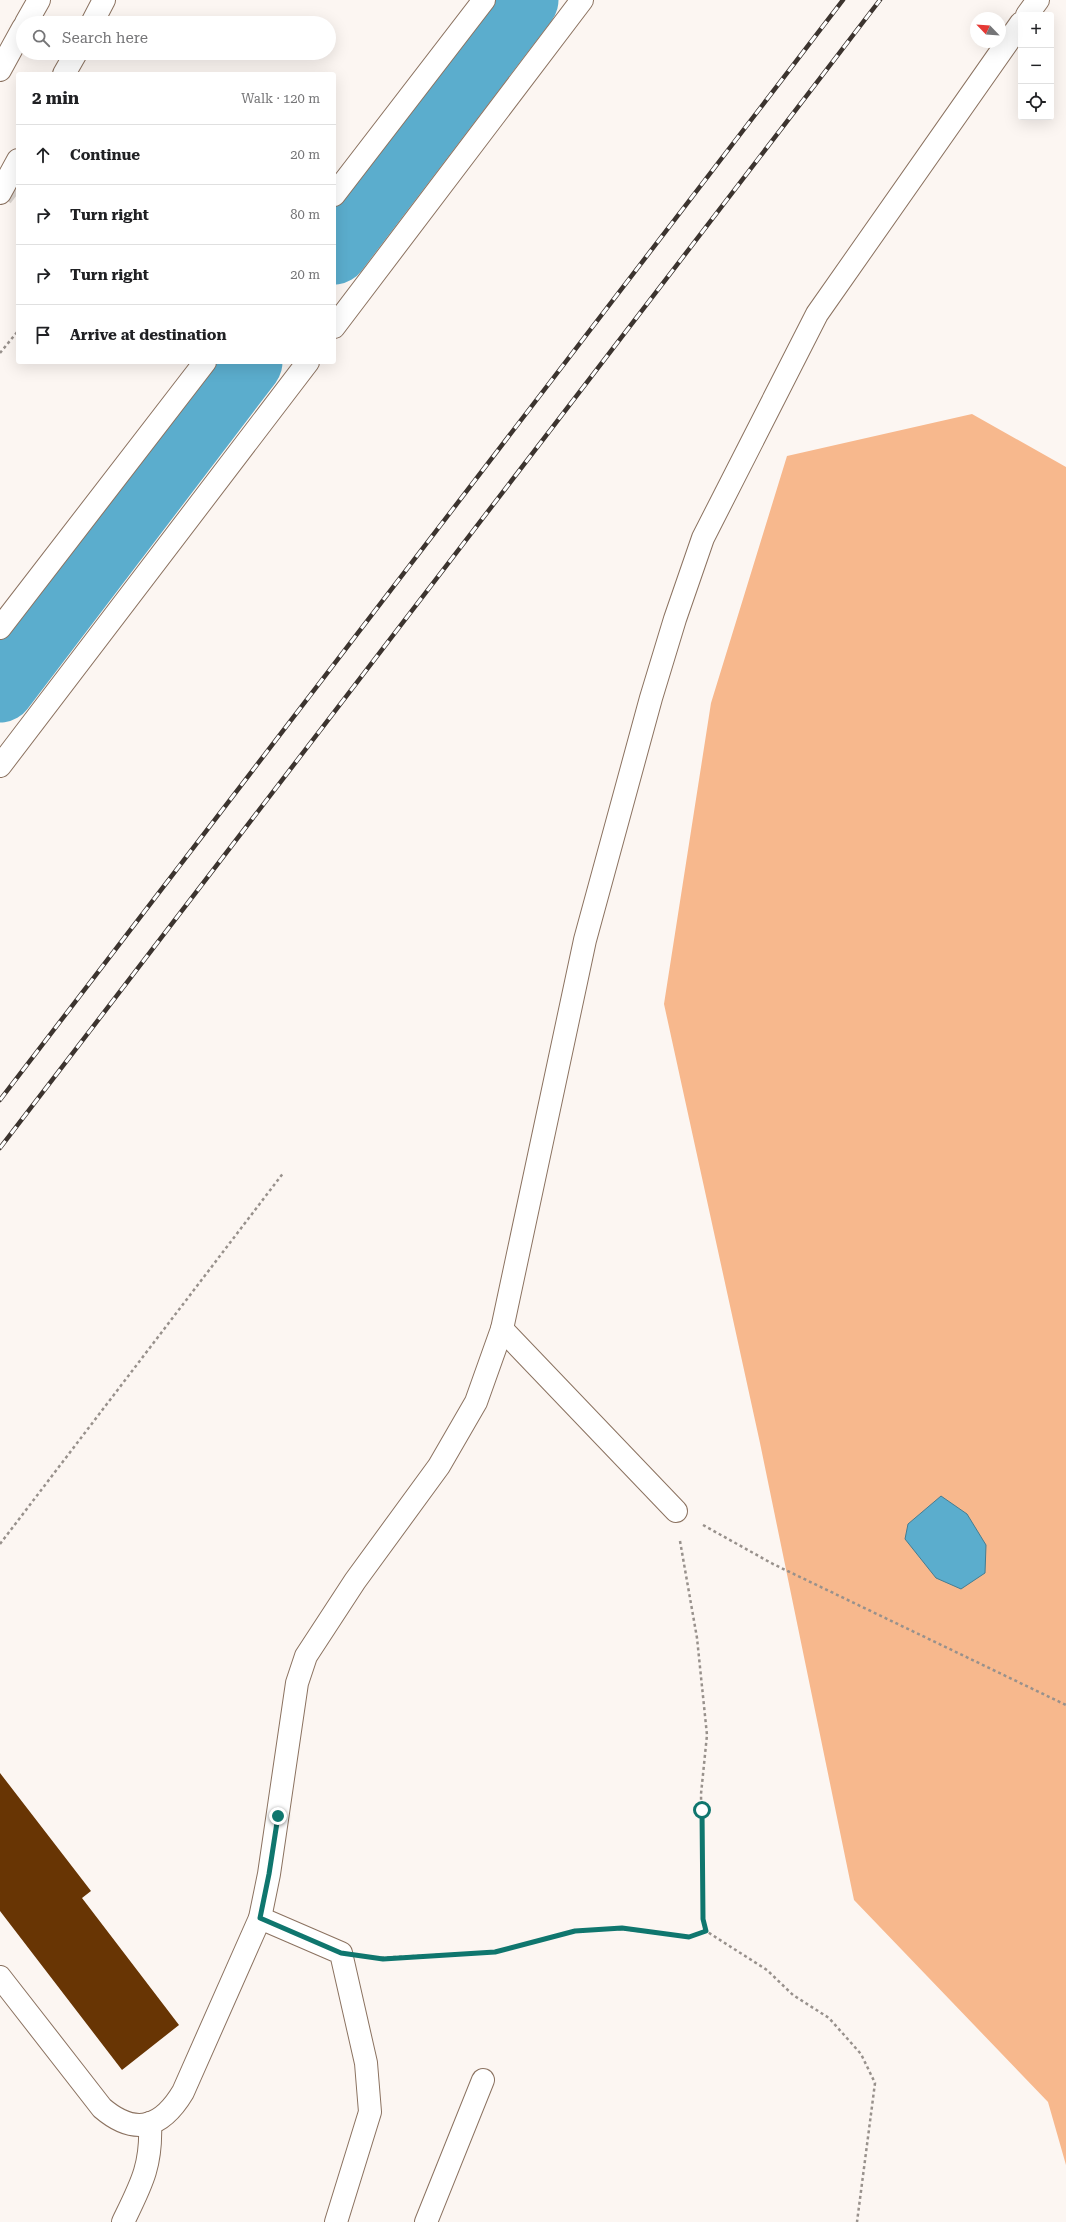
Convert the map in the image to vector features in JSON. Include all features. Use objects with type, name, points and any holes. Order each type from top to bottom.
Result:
[{"type":"main road","points":[[30,16],[39,0]]},
{"type":"main road","points":[[96,16],[104,0]]},
{"type":"main road","points":[[336,192],[484,0]]},
{"type":"main road","points":[[336,324],[582,0]]},
{"type":"main road","points":[[1029,12],[1038,0]]},
{"type":"main road","points":[[0,1977],[102,2108],[115,2119],[126,2124],[150,2123],[165,2116],[183,2092],[260,1918],[269,1874],[297,1683],[306,1656],[355,1581],[439,1466],[476,1402],[502,1329],[585,940],[651,698],[675,619],[703,538],[817,314],[1018,27]]},
{"type":"main road","points":[[0,70],[16,41]]},
{"type":"main road","points":[[65,72],[72,60]]},
{"type":"main road","points":[[0,193],[16,164]]},
{"type":"main road","points":[[0,628],[203,364]]},
{"type":"main road","points":[[0,766],[306,364]]},
{"type":"main road","points":[[502,1329],[676,1511]]},
{"type":"main road","points":[[260,1918],[341,1953],[366,2063],[370,2112],[336,2222]]},
{"type":"main road","points":[[426,2222],[483,2080]]},
{"type":"main road","points":[[126,2221],[147,2170],[151,2147],[150,2123]]},
{"type":"path","points":[[0,353],[16,333]]},
{"type":"path","points":[[0,1544],[284,1172]]},
{"type":"path","points":[[676,1511],[773,1564],[1066,1705]]},
{"type":"path","points":[[676,1511],[682,1557],[697,1638],[707,1735],[701,1794],[703,1919],[706,1931],[767,1970],[793,1995],[829,2018],[861,2054],[875,2083],[857,2222]]},
{"type":"path","points":[[341,1953],[383,1959],[495,1952],[575,1931],[622,1928],[689,1937],[706,1931]]},
{"type":"shaded area","points":[[972,414],[1066,467],[1066,2165],[1048,2102],[854,1900],[760,1443],[664,1004],[711,703],[787,456]]},
{"type":"water","points":[[941,1496],[967,1514],[986,1545],[985,1573],[961,1589],[936,1578],[905,1539],[908,1524]]},
{"type":"building","points":[[0,1773],[91,1891],[82,1898],[179,2025],[122,2070],[0,1911]]},
{"type":"waterway","points":[[336,247],[524,0]]},
{"type":"waterway","points":[[0,688],[246,364]]},
{"type":"tunnel","points":[[0,181],[16,193]]},
{"type":"railway","points":[[0,1100],[843,0]]},
{"type":"railway","points":[[0,1148],[880,0]]},
{"type":"route","points":[[278,1816],[269,1874],[260,1918],[341,1953],[383,1959],[495,1952],[575,1931],[622,1928],[689,1937],[706,1931],[703,1919],[702,1810]]}]
